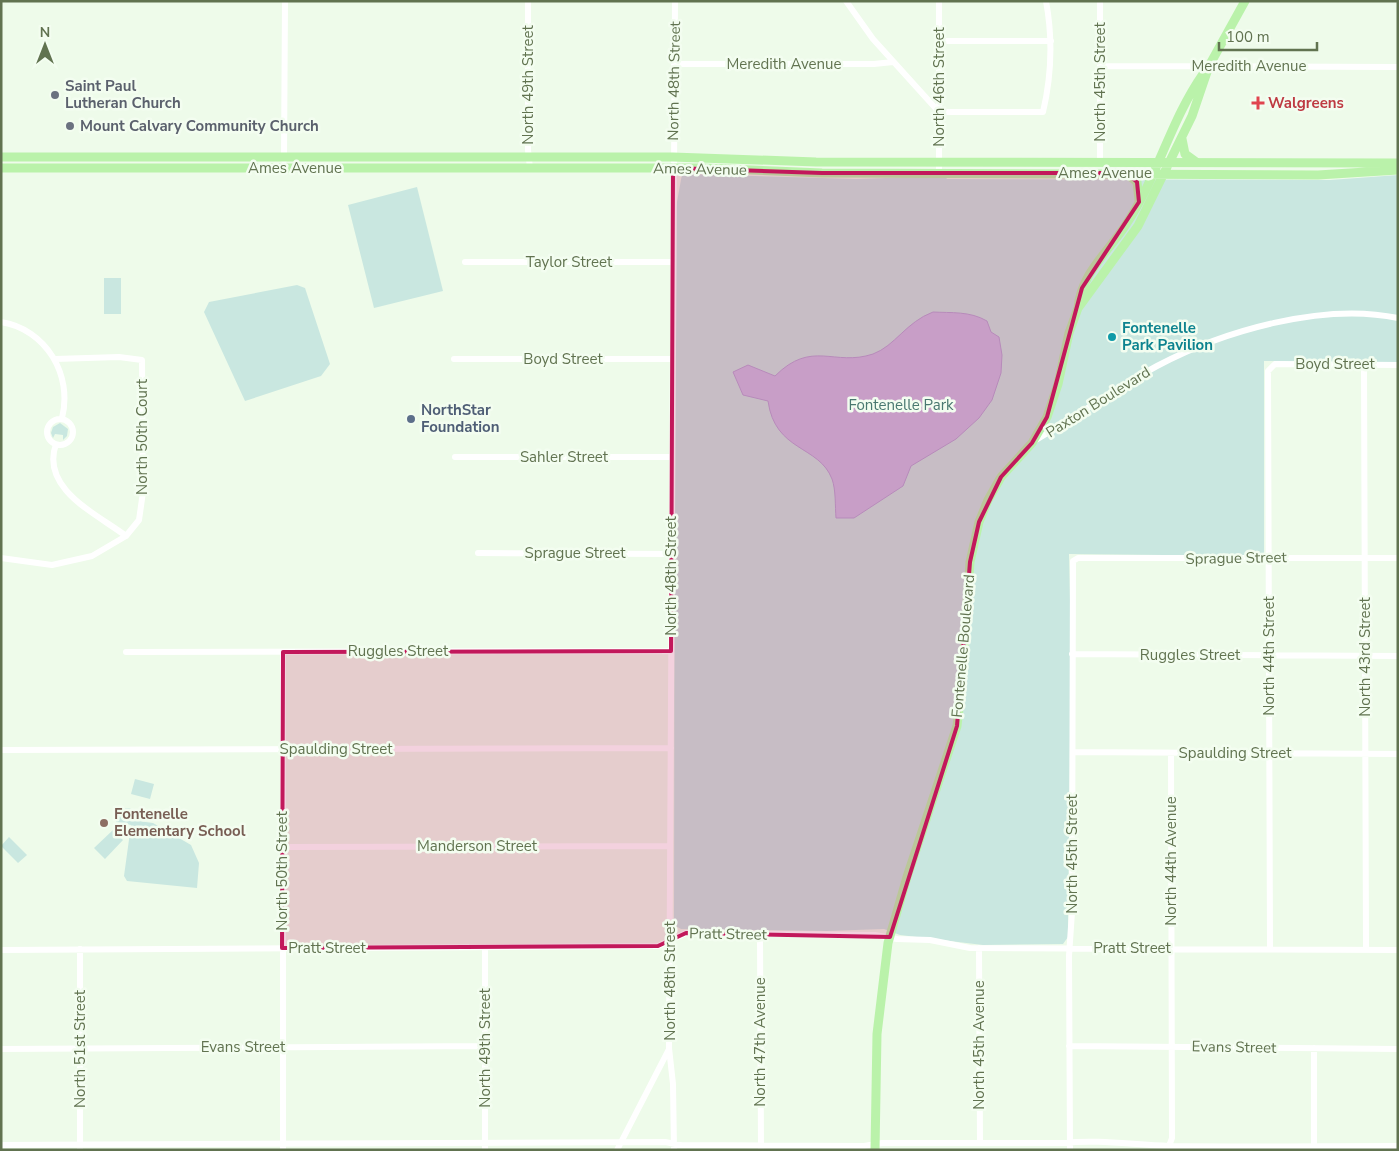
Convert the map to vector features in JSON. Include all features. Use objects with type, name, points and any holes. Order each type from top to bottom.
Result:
[{"type":"main road","name":"Fontenelle Boulevard","points":[[875,1147],[876,1034],[890,937],[907,877],[957,726],[962,682],[969,574],[976,529],[1000,478],[1032,443],[1047,417],[1056,389],[1069,333],[1078,308],[1080,293],[1086,278],[1124,227],[1139,202],[1189,96],[1209,66],[1246,1]]},
{"type":"main road","name":"Fontenelle Boulevard","points":[[1078,308],[1129,241],[1183,136],[1209,66]]},
{"type":"main road","points":[[1183,136],[1182,146],[1185,154],[1198,163]]},
{"type":"main road","name":"Ames Avenue","points":[[1,157],[673,157],[816,162],[1398,163]]},
{"type":"main road","points":[[1004,173],[1008,168],[1049,166],[1066,163]]},
{"type":"main road","name":"Ames Avenue","points":[[1,168],[673,168],[822,173],[1165,173],[1318,176],[1398,170]]},
{"type":"main road","points":[[1127,173],[1137,182],[1139,202]]},
{"type":"street","points":[[284,168],[285,1]]},
{"type":"street","name":"North 49th Street","points":[[528,1],[530,168]]},
{"type":"street","name":"North 48th Street","points":[[674,1147],[673,1084],[669,1048],[672,262],[675,1]]},
{"type":"street","points":[[846,1],[872,38],[939,112],[1043,112],[1050,78],[1051,41],[1046,1]]},
{"type":"street","name":"North 46th Street","points":[[938,173],[939,1]]},
{"type":"street","name":"North 45th Street","points":[[1100,1],[1100,163]]},
{"type":"street","points":[[938,42],[1051,41]]},
{"type":"street","name":"Meredith Avenue","points":[[674,64],[874,64],[893,62]]},
{"type":"street","name":"Meredith Avenue","points":[[1100,66],[1398,67]]},
{"type":"street","name":"Taylor Street","points":[[465,262],[672,262]]},
{"type":"street","name":"Paxton Boulevard","points":[[1032,443],[1157,366],[1234,335],[1276,323],[1325,316],[1362,314],[1398,318]]},
{"type":"street","points":[[1,322],[27,330],[45,346],[55,359],[64,386],[65,407],[62,418]]},
{"type":"street","name":"North 50th Court","points":[[55,359],[119,356],[142,360],[143,492],[139,520],[126,536]]},
{"type":"street","name":"Boyd Street","points":[[454,359],[672,360]]},
{"type":"street","name":"Boyd Street","points":[[1272,364],[1398,365]]},
{"type":"street","name":"North 44th Street","points":[[1270,949],[1268,371],[1272,364]]},
{"type":"street","name":"North 43rd Street","points":[[1364,364],[1366,949]]},
{"type":"street","points":[[1047,417],[1052,423],[1061,425]]},
{"type":"street","points":[[62,418],[72,425],[72,436],[67,443],[56,444],[48,437],[47,429],[51,422],[62,418]]},
{"type":"street","points":[[1,558],[52,566],[92,556],[126,536],[71,497],[59,484],[54,465],[53,451],[56,444]]},
{"type":"street","name":"Sahler Street","points":[[455,457],[672,457]]},
{"type":"street","name":"Sprague Street","points":[[478,553],[671,554]]},
{"type":"street","name":"Sprague Street","points":[[1074,559],[1398,558]]},
{"type":"street","name":"North 45th Street","points":[[1070,1146],[1069,1046],[1072,912],[1074,559]]},
{"type":"street","name":"Ruggles Street","points":[[126,652],[671,651]]},
{"type":"street","name":"North 50th Street","points":[[283,652],[283,1147]]},
{"type":"street","name":"Ruggles Street","points":[[1072,654],[1398,656]]},
{"type":"street","name":"Spaulding Street","points":[[1,750],[671,748]]},
{"type":"street","name":"Spaulding Street","points":[[1073,752],[1398,754]]},
{"type":"street","name":"North 44th Avenue","points":[[1168,1148],[1172,1138],[1171,753]]},
{"type":"street","name":"Manderson Street","points":[[282,847],[670,846]]},
{"type":"street","name":"Pratt Street","points":[[1,950],[658,946],[686,933],[760,935],[875,934],[930,940],[958,947],[979,948],[1398,950]]},
{"type":"street","name":"North 47th Avenue","points":[[760,935],[761,1148]]},
{"type":"street","name":"North 49th Street","points":[[485,947],[485,1146]]},
{"type":"street","name":"North 45th Avenue","points":[[979,948],[980,1143]]},
{"type":"street","name":"North 51st Street","points":[[80,949],[80,1147]]},
{"type":"street","name":"Evans Street","points":[[1,1049],[485,1046]]},
{"type":"street","name":"Evans Street","points":[[1069,1046],[1398,1049]]},
{"type":"street","points":[[617,1150],[669,1048]]},
{"type":"street","points":[[1314,1048],[1314,1148]]},
{"type":"street","points":[[1,1146],[485,1146],[620,1142],[674,1147],[761,1148],[875,1147],[980,1143],[994,1146],[1070,1146],[1123,1142],[1168,1148],[1398,1146]]},
{"type":"highlighted area","points":[[673,168],[822,173],[1127,173],[1137,182],[1139,202],[1082,288],[1047,417],[1032,443],[1001,477],[979,522],[970,562],[957,726],[890,937],[686,933],[658,946],[282,948],[283,652],[671,651]]},
{"type":"green space","name":"Fontenelle Park","points":[[682,174],[856,179],[945,176],[947,179],[1330,180],[1398,175],[1398,363],[1264,361],[1264,554],[1259,556],[1069,554],[1071,647],[1068,937],[1063,944],[983,945],[900,935],[884,929],[827,931],[681,929],[674,925],[675,213]]},
{"type":"green space","points":[[417,187],[443,291],[374,308],[348,205]]},
{"type":"green space","points":[[104,278],[121,278],[121,314],[104,314]]},
{"type":"green space","points":[[297,285],[305,288],[330,364],[321,376],[245,401],[204,312],[209,302]]},
{"type":"green space","points":[[60,423],[68,429],[67,436],[63,440],[63,435],[55,434],[53,438],[51,433],[53,427]]},
{"type":"green space","points":[[135,779],[154,784],[150,799],[131,794]]},
{"type":"green space","points":[[126,808],[137,810],[136,819],[131,820],[153,823],[191,845],[199,863],[197,888],[127,881],[124,876],[131,825],[116,822],[117,815]]},
{"type":"green space","points":[[113,830],[123,840],[105,859],[94,848]]},
{"type":"green space","points":[[9,837],[27,855],[18,863],[1,846]]},
{"type":"shaded area","points":[[933,312],[960,313],[981,318],[987,321],[991,332],[999,337],[1002,355],[1001,373],[992,400],[979,418],[956,439],[911,466],[903,486],[854,518],[836,518],[833,483],[826,468],[779,430],[772,418],[768,401],[743,395],[733,372],[748,365],[775,376],[788,365],[812,356],[846,358],[873,354],[888,345],[915,322]]},
{"type":"place","name":"Saint Paul Lutheran Church","points":[[55,95]]},
{"type":"place","name":"Walgreens","points":[[1258,103]]},
{"type":"place","name":"Mount Calvary Community Church","points":[[70,126]]},
{"type":"place","name":"Fontenelle Park Pavilion","points":[[1112,337]]},
{"type":"place","name":"NorthStar Foundation","points":[[411,419]]},
{"type":"place","name":"Fontenelle Elementary School","points":[[104,823]]}]
